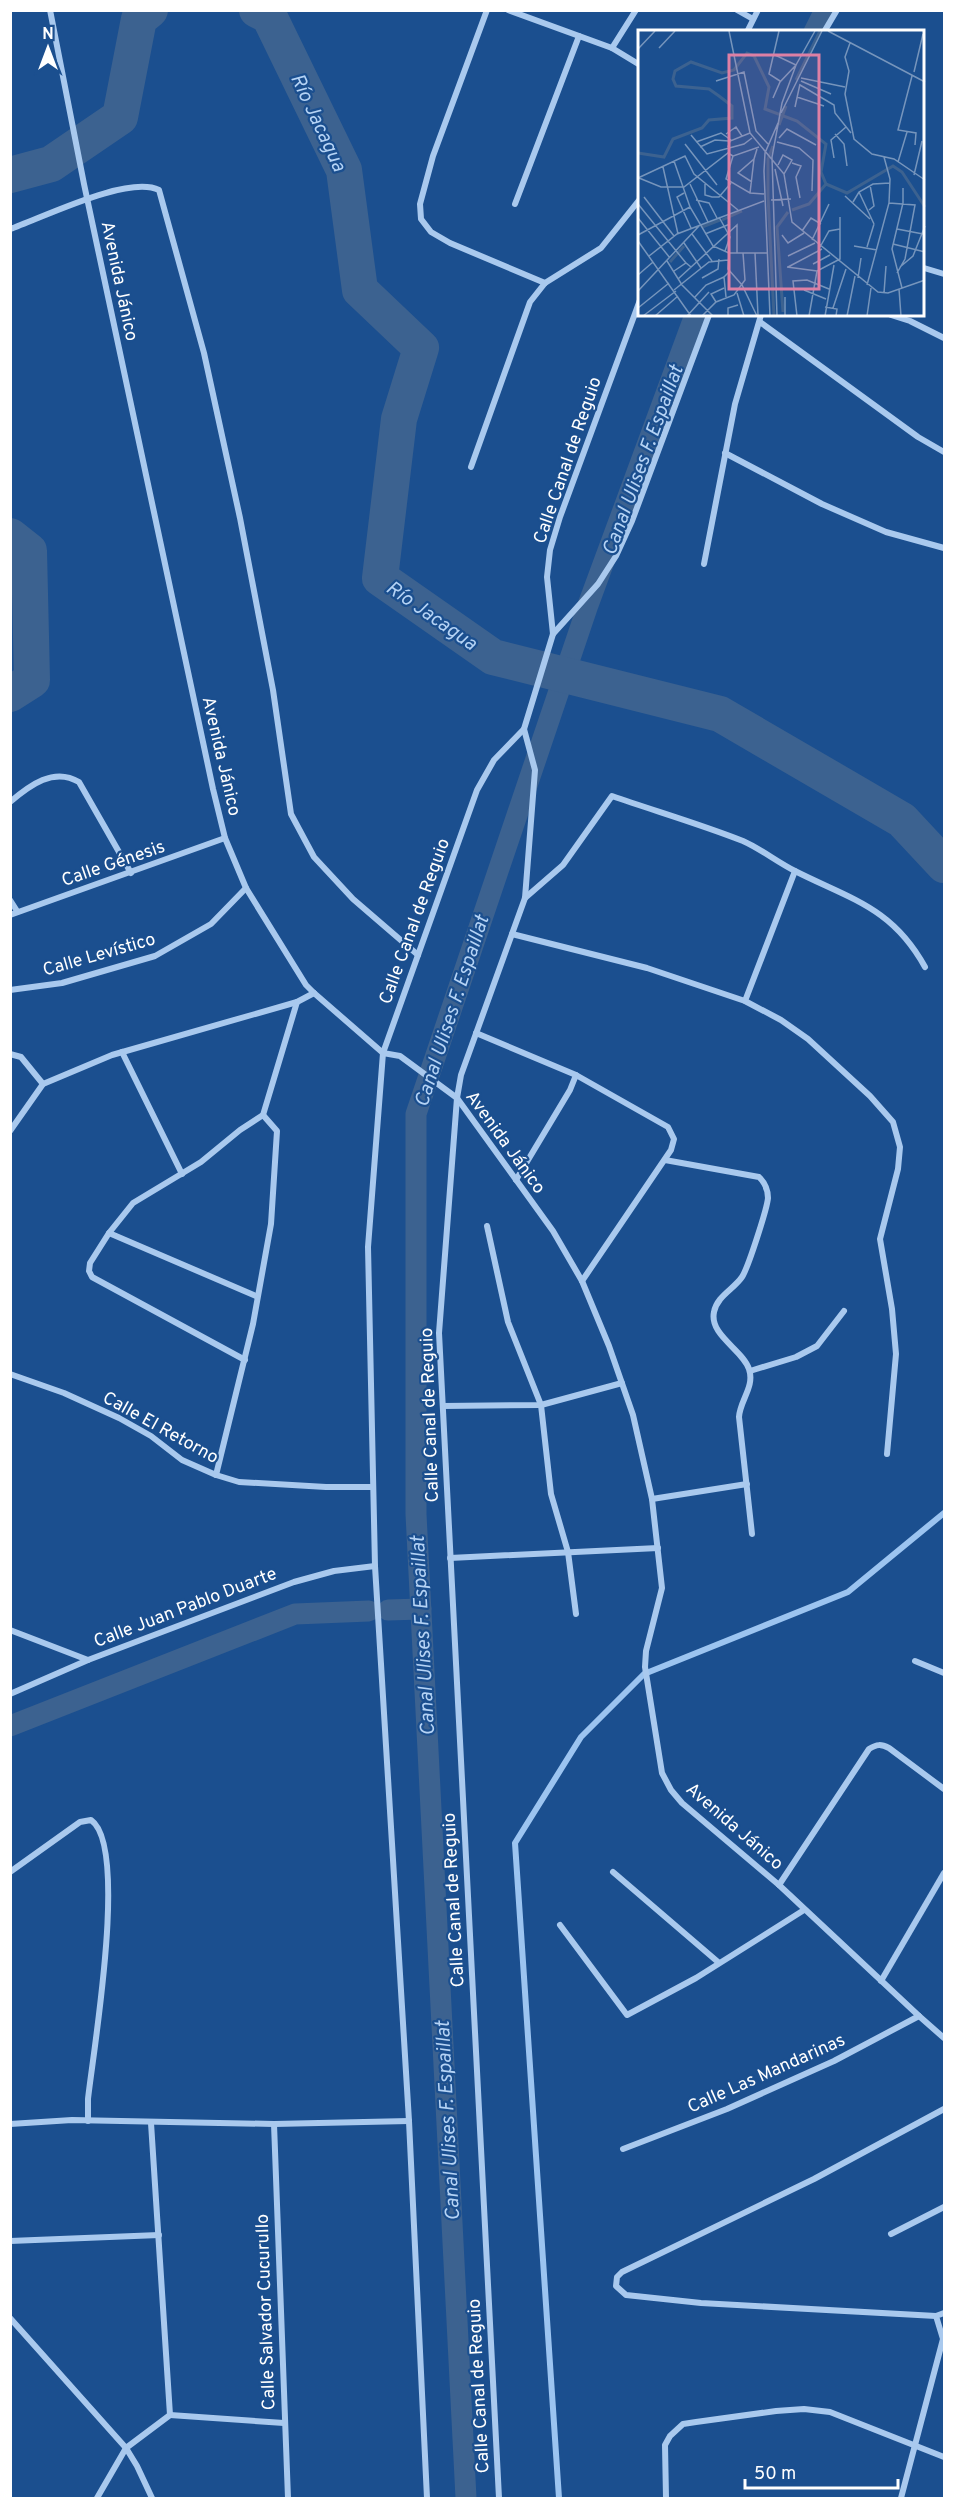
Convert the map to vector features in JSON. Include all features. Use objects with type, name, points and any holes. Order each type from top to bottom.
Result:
[{"type":"street","name":"Avenida Jánico","points":[[50,10],[87,199],[225,838],[246,888],[306,985],[314,993],[383,1053],[400,1056],[457,1098],[553,1231],[582,1281],[609,1346],[633,1415],[652,1499],[662,1588],[646,1651],[645,1667],[662,1773],[671,1790],[690,1809],[780,1885],[804,1910],[945,2038]]},
{"type":"street","points":[[487,10],[433,156],[420,204],[421,219],[431,232],[450,243],[545,283]]},
{"type":"street","points":[[508,10],[612,48],[638,64]]},
{"type":"street","points":[[612,48],[636,10]]},
{"type":"street","points":[[737,10],[753,19]]},
{"type":"street","points":[[748,30],[758,10]]},
{"type":"street","points":[[826,30],[837,10]]},
{"type":"street","points":[[515,204],[579,36]]},
{"type":"street","points":[[10,229],[87,199],[138,186],[149,185],[159,190],[204,353],[240,518],[273,690],[291,814],[314,857],[353,900],[418,955]]},
{"type":"street","points":[[471,467],[530,303],[545,283],[601,248],[638,202]]},
{"type":"street","points":[[925,268],[945,274]]},
{"type":"street","name":"Calle Canal de Reguio","points":[[427,2499],[410,2121],[375,1566],[368,1247],[383,1053],[477,790],[494,760],[524,729],[553,634],[547,578],[550,550],[638,305]]},
{"type":"street","name":"Calle Canal de Reguio","points":[[553,634],[598,584],[616,556],[632,522],[709,316]]},
{"type":"street","points":[[894,316],[945,338]]},
{"type":"street","points":[[704,564],[735,404],[760,319],[918,437],[945,452]]},
{"type":"street","points":[[726,453],[822,504],[875,527],[945,548]]},
{"type":"street","name":"Calle Canal de Reguio","points":[[499,2499],[439,1333],[457,1098],[461,1076],[525,898],[535,770],[524,729]]},
{"type":"street","points":[[10,801],[31,785],[54,777],[67,775],[79,782],[131,873]]},
{"type":"street","points":[[525,898],[563,865],[612,796],[744,842],[795,871],[861,900],[890,921],[919,955],[926,967]]},
{"type":"street","name":"Calle Génesis","points":[[10,915],[225,838]]},
{"type":"street","points":[[745,1001],[795,871]]},
{"type":"street","name":"Calle Levístico","points":[[10,990],[62,983],[155,956],[211,924],[246,888]]},
{"type":"street","points":[[10,900],[17,911]]},
{"type":"street","points":[[512,934],[647,968],[745,1001],[781,1020],[808,1040],[870,1096],[893,1122],[900,1147],[898,1169],[880,1239],[892,1309],[896,1354],[887,1454]]},
{"type":"street","points":[[10,1131],[43,1084],[122,1052],[297,1002],[314,993]]},
{"type":"street","points":[[244,1359],[92,1277],[89,1271],[90,1263],[109,1233],[133,1203],[201,1162],[240,1130],[263,1115],[297,1002]]},
{"type":"street","points":[[476,1033],[576,1075],[668,1127],[674,1139],[672,1150],[582,1281]]},
{"type":"street","points":[[122,1052],[182,1174]]},
{"type":"street","points":[[10,1054],[21,1057],[43,1084]]},
{"type":"street","points":[[516,1179],[576,1075]]},
{"type":"street","points":[[216,1475],[253,1324],[256,1296],[271,1224],[277,1131],[263,1115]]},
{"type":"street","points":[[665,1160],[759,1178],[764,1182],[767,1191],[766,1206],[743,1276],[718,1301],[713,1314],[717,1328],[746,1361],[750,1371],[751,1383],[739,1407],[739,1417],[753,1534]]},
{"type":"street","points":[[487,1226],[508,1322],[541,1405],[551,1494],[568,1552],[576,1614]]},
{"type":"street","points":[[109,1233],[256,1296]]},
{"type":"street","points":[[750,1371],[796,1358],[817,1346],[844,1311]]},
{"type":"street","points":[[10,1384],[14,1376]]},
{"type":"street","name":"Calle El Retorno","points":[[14,1376],[64,1393],[118,1418],[151,1437],[182,1460],[216,1475],[239,1482],[373,1487]]},
{"type":"street","points":[[443,1406],[541,1405],[622,1383]]},
{"type":"street","points":[[652,1499],[747,1484]]},
{"type":"street","points":[[450,1558],[658,1548]]},
{"type":"street","name":"Calle Juan Pablo Duarte","points":[[10,1694],[88,1660],[294,1582],[334,1571],[375,1566]]},
{"type":"street","points":[[10,1630],[88,1660]]},
{"type":"street","points":[[915,1661],[945,1673]]},
{"type":"street","points":[[780,1885],[869,1749],[882,1744],[945,1790]]},
{"type":"street","points":[[10,1872],[80,1822],[91,1820],[99,1829],[106,1853],[108,1935],[91,2071],[88,2121]]},
{"type":"street","points":[[613,1872],[718,1962]]},
{"type":"street","points":[[881,1981],[945,1873]]},
{"type":"street","points":[[560,1925],[627,2015],[696,1978],[718,1962],[804,1910]]},
{"type":"street","name":"Calle Las Mandarinas","points":[[623,2149],[727,2109],[834,2061],[919,2016]]},
{"type":"street","points":[[945,2109],[814,2179],[622,2272],[617,2277],[616,2286],[626,2295],[701,2303],[936,2316],[945,2313]]},
{"type":"street","points":[[10,2124],[88,2121],[274,2124],[410,2121]]},
{"type":"street","points":[[151,2123],[170,2415]]},
{"type":"street","name":"Calle Salvador Cucurullo","points":[[274,2124],[288,2499]]},
{"type":"street","points":[[891,2234],[945,2207]]},
{"type":"street","points":[[10,2241],[159,2235]]},
{"type":"street","points":[[901,2499],[944,2339],[936,2316]]},
{"type":"street","points":[[10,2318],[126,2448],[152,2499]]},
{"type":"street","points":[[666,2499],[665,2445],[670,2436],[683,2424],[776,2411],[804,2409],[830,2412],[945,2457]]},
{"type":"street","points":[[97,2499],[126,2448],[170,2415],[284,2423]]},
{"type":"waterway","name":"Río Jacagua","points":[[10,175],[51,164],[120,117],[139,19],[150,10]]},
{"type":"waterway","name":"Río Jacagua","points":[[257,10],[269,16],[344,170],[360,290],[421,348],[399,419],[380,578],[493,657],[720,714],[902,820],[944,865]]},
{"type":"waterway","name":"Canal Ulises F. Espaillat","points":[[815,30],[825,10]]},
{"type":"waterway","name":"Canal Ulises F. Espaillat","points":[[466,2498],[416,1514],[416,1114],[588,605],[695,316]]},
{"type":"waterway","name":"Río Jacagua","points":[[10,536],[29,551],[32,680],[10,694]]},
{"type":"waterway","points":[[559,2498],[515,1843],[581,1737],[644,1674],[848,1592],[944,1513]]},
{"type":"waterway","points":[[388,1610],[421,1609]]},
{"type":"waterway","points":[[10,1726],[295,1614],[369,1611]]}]
